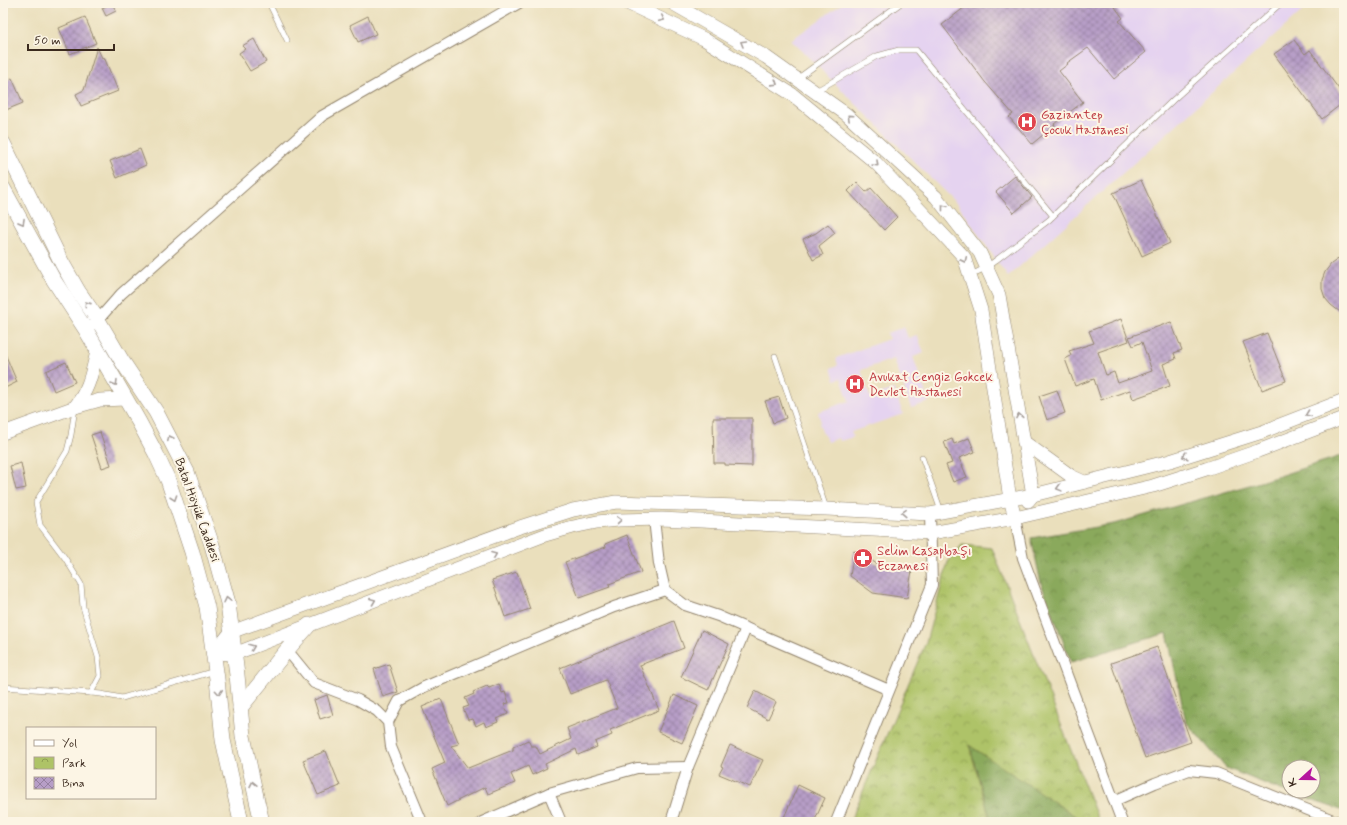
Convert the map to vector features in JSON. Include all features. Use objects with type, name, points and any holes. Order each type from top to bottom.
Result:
[{"type":"main road","name":"Batal Höyük Caddesi","points":[[3,143],[62,263],[78,292],[98,320],[122,361],[156,412],[186,472],[214,553],[228,603],[243,736],[262,822]]},
{"type":"main road","name":"Batal Höyük Caddesi","points":[[3,188],[53,279],[86,330],[97,352],[156,454],[170,487],[192,552],[206,600],[214,653],[223,740],[241,822]]},
{"type":"main road","points":[[240,708],[309,625]]},
{"type":"street","points":[[86,330],[98,320],[121,294],[322,116],[519,3]]},
{"type":"street","points":[[627,3],[704,39],[793,95],[876,163],[964,256],[980,310],[1010,499],[1023,558],[1122,822]]},
{"type":"street","points":[[672,3],[766,57],[846,114],[936,197],[980,253],[999,295],[1033,495],[1015,518]]},
{"type":"street","points":[[75,406],[84,394],[89,383],[97,352]]},
{"type":"street","points":[[3,433],[75,406],[100,400],[125,399]]},
{"type":"street","points":[[214,653],[232,632],[520,526],[574,510],[616,502],[936,513],[1033,495],[1215,448],[1262,432],[1344,400]]},
{"type":"street","points":[[214,653],[234,654],[545,535],[597,522],[662,519],[931,533],[1015,518],[1153,486],[1250,454],[1344,418]]},
{"type":"street","points":[[1024,442],[1071,476],[1084,482]]},
{"type":"street","points":[[836,822],[932,586],[931,533],[936,513]]},
{"type":"street","points":[[654,519],[659,564],[665,590],[685,605],[718,616],[889,690]]},
{"type":"street","points":[[422,822],[391,747],[388,722],[399,701],[424,687],[614,607],[665,590]]},
{"type":"street","points":[[672,822],[688,768],[746,628]]},
{"type":"street","points":[[287,650],[314,683],[358,700],[377,711],[388,722]]},
{"type":"street","points":[[482,822],[549,793],[637,768],[688,768]]},
{"type":"street","points":[[1114,801],[1189,770],[1216,773],[1338,822]]},
{"type":"street","points":[[549,793],[561,822]]},
{"type":"lane","points":[[269,3],[287,40]]},
{"type":"lane","points":[[797,79],[901,3]]},
{"type":"lane","points":[[970,275],[987,267],[1053,216],[1173,100],[1281,3]]},
{"type":"lane","points":[[815,92],[878,56],[899,50],[916,50],[1053,216]]},
{"type":"lane","points":[[775,356],[826,509]]},
{"type":"lane","points":[[75,406],[67,451],[36,502],[40,525],[65,558],[81,584],[83,607],[98,657],[100,676],[91,693]]},
{"type":"lane","points":[[922,457],[936,513]]},
{"type":"lane","points":[[3,687],[91,693],[122,698],[216,670]]},
{"type":"shaded area","name":"Gaziantep Çocuk Hastanesi","points":[[843,3],[1311,3],[1008,277],[958,205],[791,40]]},
{"type":"shaded area","name":"Avukat Cengiz Gokcek Devlet Hastanesi","points":[[904,327],[908,338],[917,335],[924,353],[913,357],[929,402],[911,408],[894,359],[861,370],[870,397],[894,389],[903,414],[851,432],[853,437],[840,441],[838,438],[827,442],[819,423],[821,422],[818,412],[849,401],[841,378],[835,380],[831,368],[838,365],[836,358],[889,339],[887,333]]},
{"type":"green space","points":[[1344,455],[1344,809],[1341,810],[1308,799],[1321,799],[1321,759],[1281,759],[1281,790],[1226,768],[1186,722],[1167,633],[1071,662],[1041,583],[1031,538],[1114,524],[1260,482]]},
{"type":"green space","points":[[962,545],[992,548],[1099,822],[1084,822],[969,745],[991,822],[850,822],[926,642],[948,562]]},
{"type":"green space","points":[[969,744],[1084,822],[991,822]]},
{"type":"building","points":[[112,3],[116,11],[106,16],[102,8]]},
{"type":"building","points":[[970,3],[1112,3],[1123,18],[1119,21],[1146,52],[1114,79],[1088,48],[1067,63],[1068,64],[1059,71],[1083,102],[1054,124],[1055,125],[1032,144],[1009,117],[1013,114],[985,82],[942,25]]},
{"type":"building","points":[[368,16],[376,34],[358,42],[350,25]]},
{"type":"building","points":[[85,17],[96,43],[70,54],[59,28]]},
{"type":"building","points":[[254,39],[266,62],[250,71],[239,53],[245,49],[242,46]]},
{"type":"building","points":[[1294,40],[1305,54],[1310,50],[1344,96],[1344,102],[1322,119],[1274,54]]},
{"type":"building","points":[[97,47],[102,58],[104,57],[118,91],[81,106],[76,94],[84,90]]},
{"type":"building","points":[[12,78],[23,103],[6,110],[3,101],[3,81]]},
{"type":"building","points":[[140,149],[146,165],[117,178],[110,161]]},
{"type":"building","points":[[1015,176],[1032,197],[1014,213],[996,192]]},
{"type":"building","points":[[1141,180],[1170,243],[1142,256],[1113,193]]},
{"type":"building","points":[[857,182],[866,192],[871,188],[897,217],[884,230],[848,191]]},
{"type":"building","points":[[828,224],[835,233],[819,246],[823,255],[813,260],[803,239],[816,233]]},
{"type":"building","points":[[1344,255],[1344,315],[1331,305],[1325,298],[1322,289],[1322,280],[1325,272],[1331,264]]},
{"type":"building","points":[[1121,319],[1129,341],[1098,352],[1106,375],[1114,372],[1118,383],[1152,371],[1142,342],[1133,346],[1129,337],[1171,322],[1182,350],[1174,353],[1176,359],[1163,364],[1170,386],[1133,399],[1130,390],[1101,400],[1094,379],[1075,386],[1065,359],[1071,356],[1069,351],[1094,343],[1089,331]]},
{"type":"building","points":[[1267,333],[1286,381],[1262,390],[1243,342]]},
{"type":"building","points":[[3,349],[17,382],[3,389]]},
{"type":"building","points":[[66,362],[75,382],[54,391],[46,371]]},
{"type":"building","points":[[1057,390],[1065,413],[1047,420],[1039,396]]},
{"type":"building","points":[[779,397],[786,418],[773,423],[765,401]]},
{"type":"building","points":[[713,418],[752,418],[752,466],[714,463]]},
{"type":"building","points":[[100,432],[111,465],[102,468],[91,435]]},
{"type":"building","points":[[969,438],[975,452],[959,458],[967,477],[953,482],[946,465],[952,463],[944,442],[952,439],[954,444]]},
{"type":"building","points":[[21,463],[26,488],[16,490],[10,466]]},
{"type":"building","points":[[627,535],[641,572],[609,584],[610,587],[579,598],[565,562],[606,547],[605,544]]},
{"type":"building","points":[[854,551],[881,566],[912,571],[907,598],[873,593],[850,576]]},
{"type":"building","points":[[517,572],[530,609],[505,617],[492,580]]},
{"type":"building","points":[[674,621],[684,648],[640,665],[659,710],[610,730],[612,735],[595,742],[597,747],[578,755],[576,749],[545,764],[547,768],[532,775],[528,766],[511,774],[515,783],[488,794],[485,787],[447,806],[432,769],[445,763],[422,707],[441,699],[459,744],[451,746],[468,768],[513,750],[513,747],[528,740],[531,746],[536,746],[540,754],[571,739],[567,728],[617,708],[606,680],[570,694],[560,668]]},
{"type":"building","points":[[702,630],[729,644],[708,690],[681,677]]},
{"type":"building","points":[[1157,647],[1191,742],[1145,758],[1111,663]]},
{"type":"building","points":[[389,664],[398,692],[383,697],[374,669]]},
{"type":"building","points":[[499,684],[502,693],[505,692],[509,703],[504,704],[508,714],[497,719],[498,722],[486,727],[484,722],[476,726],[473,719],[468,720],[463,708],[469,706],[465,698],[474,694],[473,692],[487,686],[489,688]]},
{"type":"building","points":[[755,691],[776,702],[768,719],[747,708]]},
{"type":"building","points":[[327,695],[333,715],[320,719],[314,700]]},
{"type":"building","points":[[674,695],[698,706],[682,743],[658,732]]},
{"type":"building","points":[[730,745],[763,760],[750,787],[719,774],[723,767],[721,766]]},
{"type":"building","points":[[326,751],[340,786],[318,795],[303,760]]},
{"type":"building","points":[[798,785],[825,798],[814,822],[782,822]]},
{"type":"place","name":"Gaziantep Çocuk Hastanesi","points":[[1027,122]]},
{"type":"place","name":"Avukat Cengiz Gokcek Devlet Hastanesi","points":[[855,384]]},
{"type":"place","name":"Selim Kasapbaşı Eczanesi","points":[[863,558]]}]
